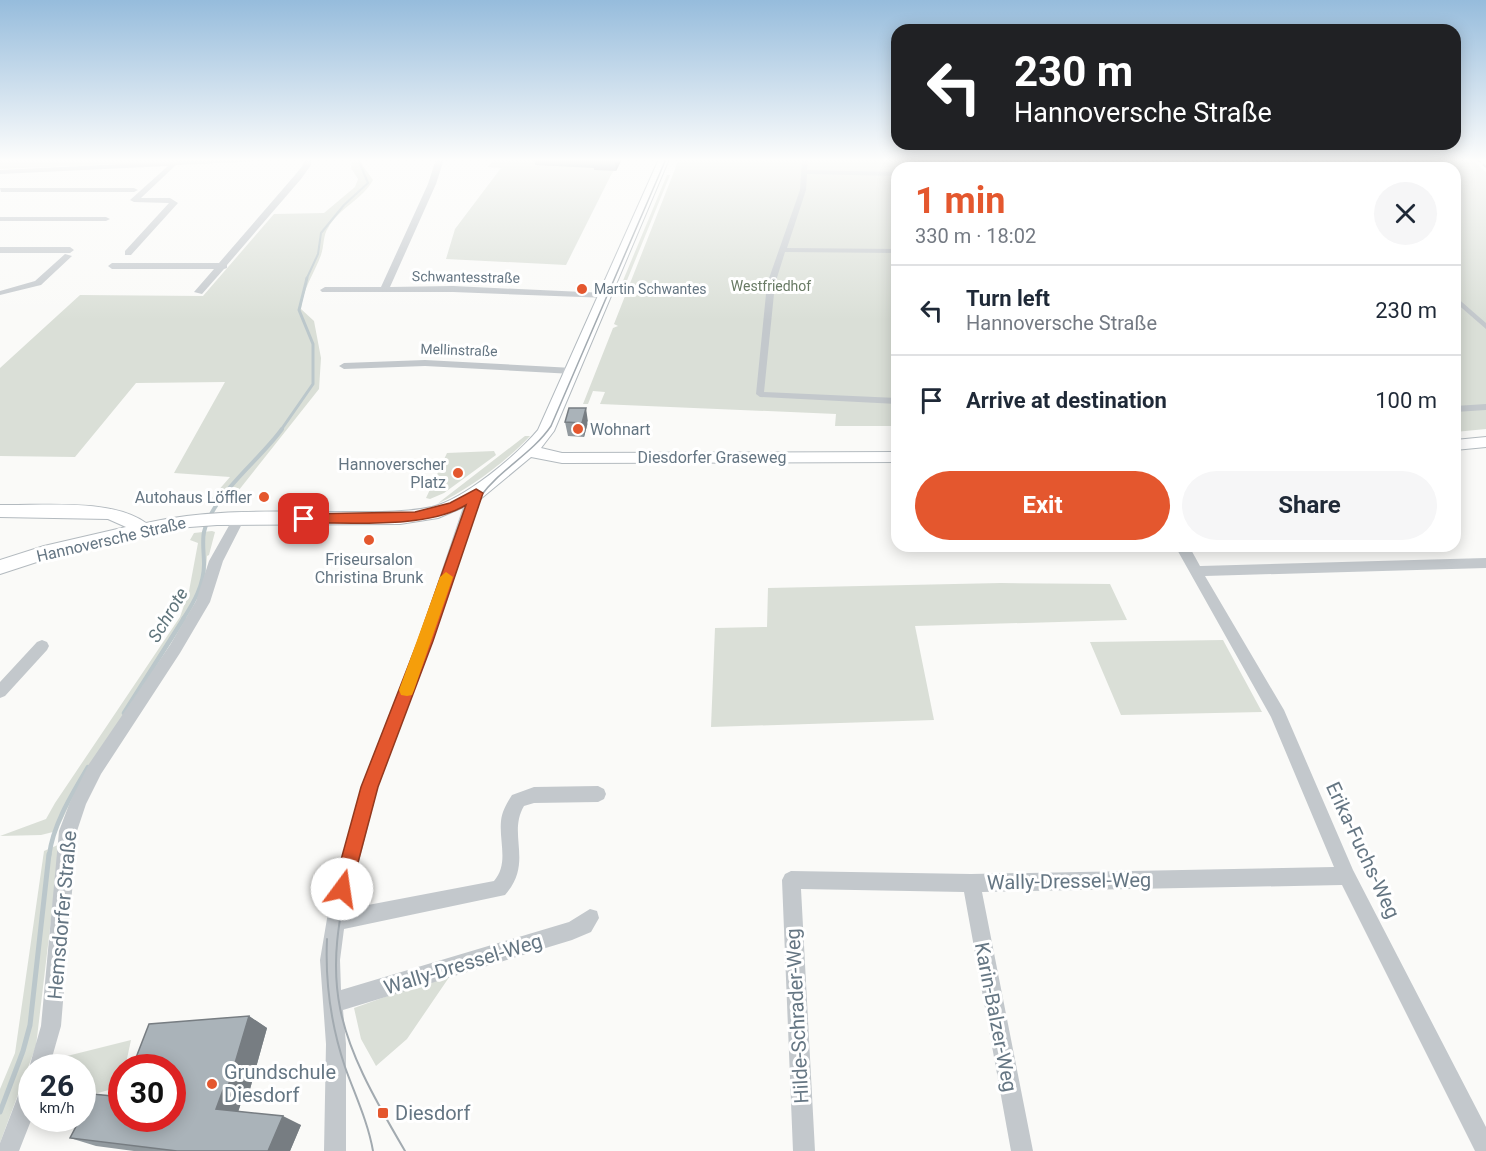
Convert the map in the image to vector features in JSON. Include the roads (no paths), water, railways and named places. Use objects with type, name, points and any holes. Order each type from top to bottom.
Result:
[{"type":"main road","name":"Hannoversche Straße","points":[[0,567],[140,528],[208,519],[408,518],[445,510],[467,500],[528,451],[546,431],[641,213]]},
{"type":"main road","points":[[1461,444],[1486,442]]},
{"type":"main road","name":"Diesdorfer Graseweg","points":[[528,451],[561,458],[891,457]]},
{"type":"main road","points":[[0,511],[111,513],[129,520],[140,528]]},
{"type":"street","points":[[128,253],[165,213]]},
{"type":"street","points":[[200,292],[268,213]]},
{"type":"street","points":[[384,290],[419,213]]},
{"type":"street","points":[[796,213],[771,284],[760,394],[891,401]]},
{"type":"street","points":[[0,219],[106,219]]},
{"type":"street","points":[[0,250],[69,253],[36,284],[1,295]]},
{"type":"street","points":[[784,250],[891,251]]},
{"type":"street","points":[[112,266],[224,266]]},
{"type":"street","name":"Schwantesstraße","points":[[325,290],[490,290],[606,296]]},
{"type":"street","points":[[1461,304],[1486,327]]},
{"type":"street","name":"Mellinstraße","points":[[344,366],[425,363],[573,370]]},
{"type":"street","points":[[1461,409],[1486,408]]},
{"type":"street","points":[[335,1151],[336,1044],[330,960],[335,921],[370,787],[425,641],[476,493]]},
{"type":"street","name":"Hemsdorfer Straße","points":[[43,1054],[51,1026],[68,831],[72,817],[98,764],[175,649],[203,602],[216,561],[239,518]]},
{"type":"street","name":"Erika-Fuchs-Weg","points":[[1185,552],[1278,716],[1347,876],[1486,1150]]},
{"type":"street","points":[[1196,571],[1486,563]]},
{"type":"street","points":[[0,692],[42,646]]},
{"type":"street","points":[[335,921],[499,889],[511,872],[510,824],[513,808],[518,800],[534,795],[598,794]]},
{"type":"street","name":"Wally-Dressel-Weg","points":[[791,880],[971,883],[1347,876]]},
{"type":"street","name":"Hilde-Schrader-Weg","points":[[791,880],[804,1151]]},
{"type":"street","name":"Karin-Balzer-Weg","points":[[971,883],[1022,1151]]},
{"type":"street","name":"Wally-Dressel-Weg","points":[[332,1004],[572,931],[584,925],[590,918]]},
{"type":"street","points":[[8,1151],[18,1125]]},
{"type":"waterway","name":"Schrote","points":[[306,280],[318,254],[321,233],[338,213]]},
{"type":"waterway","name":"Schrote","points":[[281,430],[313,384],[313,344],[299,310],[307,278]]},
{"type":"waterway","name":"Schrote","points":[[183,619],[202,579],[203,536],[209,518],[227,491],[282,429]]},
{"type":"waterway","name":"Schrote","points":[[124,713],[184,618]]},
{"type":"waterway","name":"Schrote","points":[[49,856],[59,821],[88,767]]},
{"type":"waterway","name":"Schrote","points":[[0,1112],[23,1051],[30,1025],[49,854]]},
{"type":"tram line","points":[[354,856],[382,769],[434,626],[466,524],[488,487],[535,445],[551,426],[643,213]]},
{"type":"tram line","points":[[355,854],[343,900],[337,941],[336,976],[340,1009],[349,1041],[363,1074],[405,1151]]},
{"type":"tram line","points":[[327,939],[328,988],[336,1035],[345,1067],[365,1119],[373,1151]]},
{"type":"place","name":"Martin Schwantes","points":[[582,289]]},
{"type":"place","name":"Wohnart","points":[[578,429]]},
{"type":"place","name":"Hannoverscher Platz","points":[[458,473]]},
{"type":"place","name":"Autohaus Löffler","points":[[264,497]]},
{"type":"place","name":"Friseursalon Christina Brunk","points":[[369,540]]},
{"type":"place","name":"Grundschule Diesdorf","points":[[212,1084]]},
{"type":"place","name":"Diesdorf","points":[[383,1113]]},
{"type":"park label","name":"Westfriedhof","points":[[771,286]]}]
